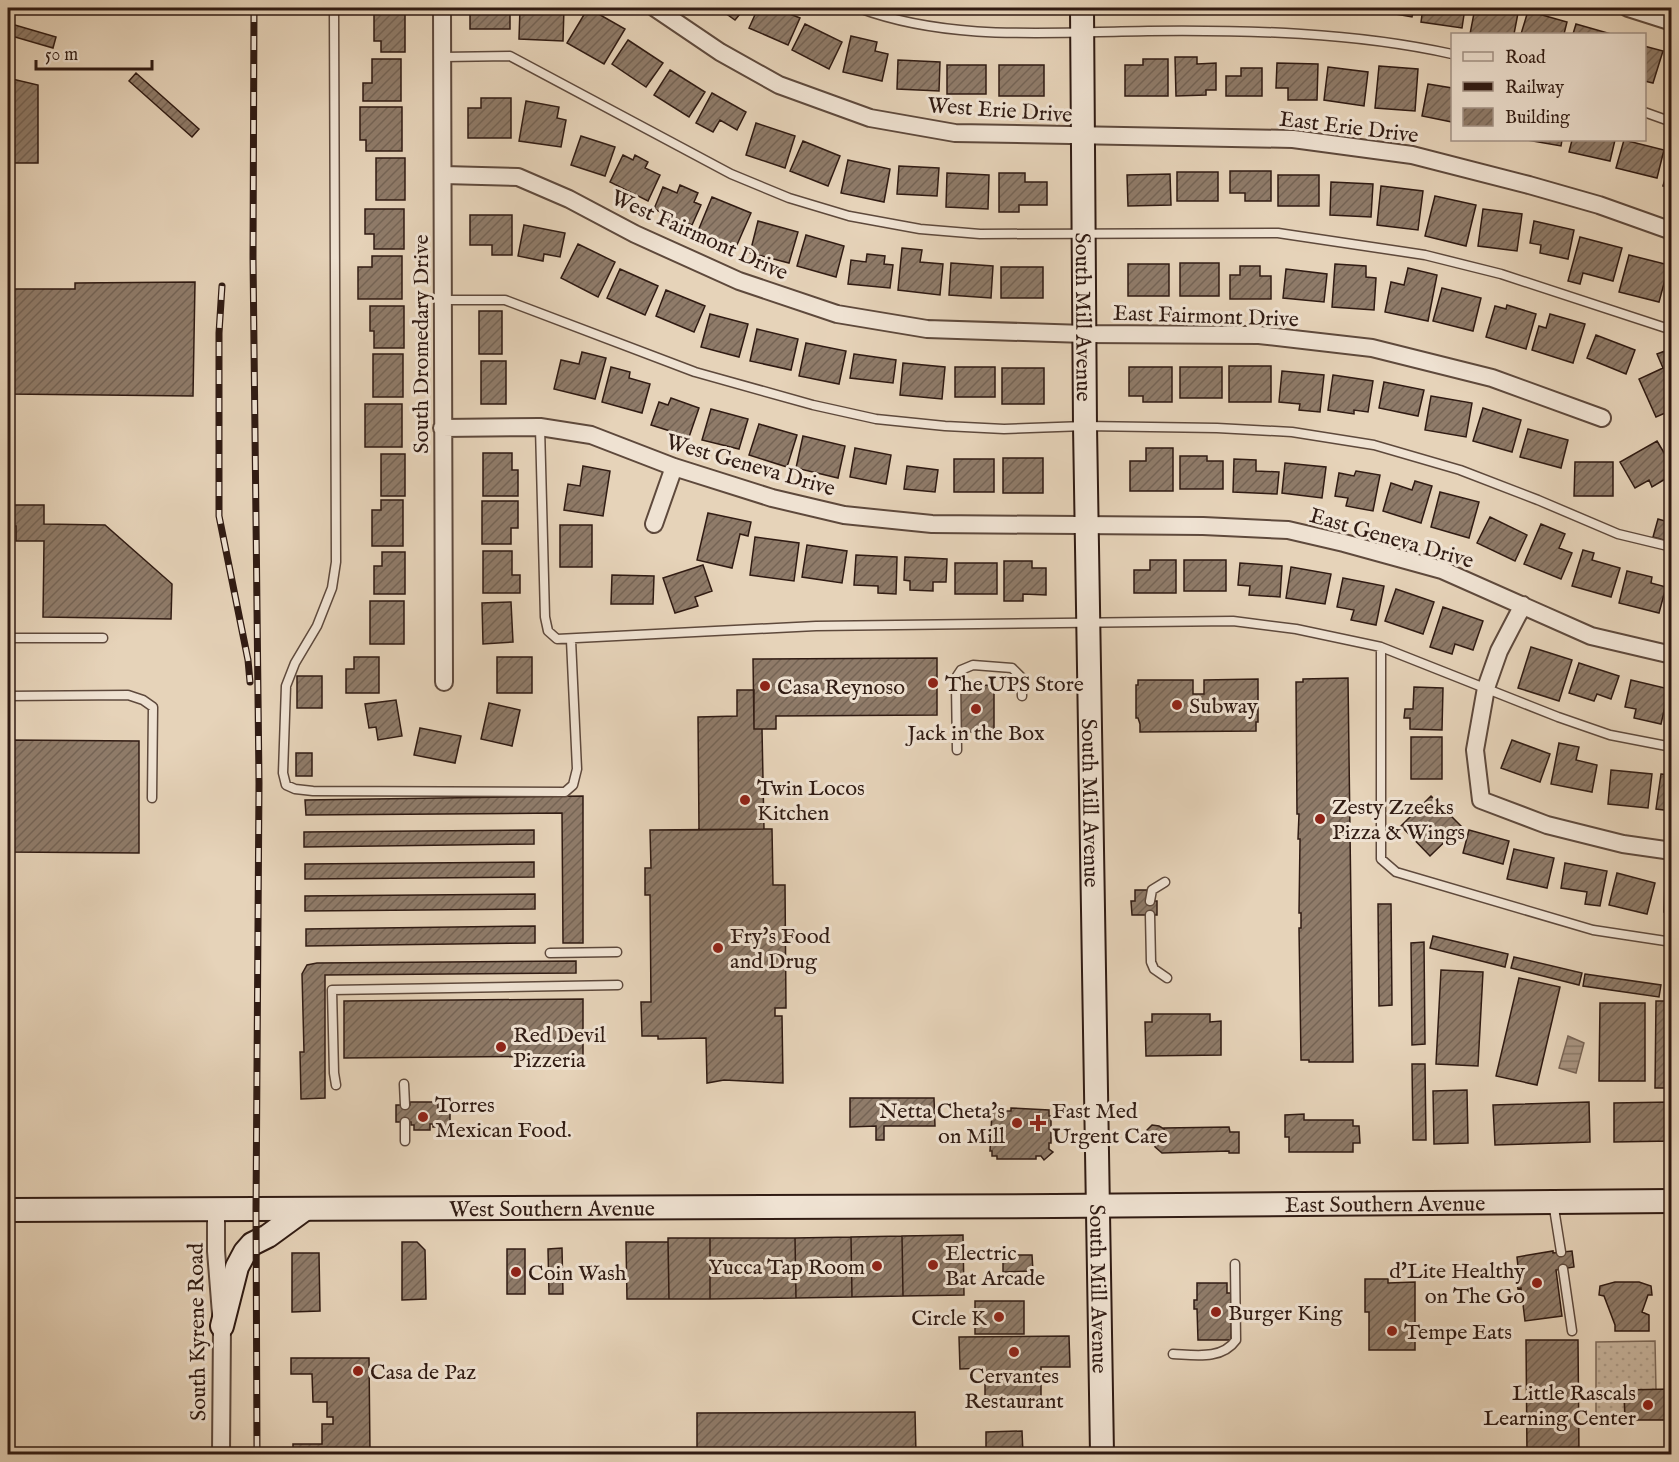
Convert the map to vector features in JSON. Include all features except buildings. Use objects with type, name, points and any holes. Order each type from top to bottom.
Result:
[{"type":"main road","name":"South Mill Avenue","points":[[1082,8],[1085,426],[1102,1455]]},
{"type":"main road","name":"East Southern Avenue","points":[[1098,1206],[1671,1201]]},
{"type":"main road","name":"West Southern Avenue","points":[[8,1210],[1098,1206]]},
{"type":"main road","points":[[222,1326],[237,1267],[245,1252],[252,1244],[268,1236],[305,1209]]},
{"type":"street","name":"South Dromedary Drive","points":[[442,8],[444,682]]},
{"type":"street","name":"West Erie Drive","points":[[655,8],[720,52],[779,85],[870,118],[955,133],[1082,136]]},
{"type":"street","points":[[1628,8],[1671,22]]},
{"type":"street","name":"East Erie Drive","points":[[1082,136],[1293,139],[1412,155],[1579,199],[1671,231]]},
{"type":"street","name":"West Fairmont Drive","points":[[444,175],[518,177],[569,199],[636,234],[739,281],[837,314],[927,329],[1085,334]]},
{"type":"street","name":"East Fairmont Drive","points":[[1085,334],[1260,335],[1372,348],[1492,378],[1602,418]]},
{"type":"street","name":"West Geneva Drive","points":[[442,428],[540,427],[591,435],[674,467],[772,498],[844,514],[932,524],[1088,526]]},
{"type":"street","points":[[654,524],[674,467]]},
{"type":"street","name":"East Geneva Drive","points":[[1088,526],[1203,526],[1288,530],[1442,570],[1591,636],[1671,655]]},
{"type":"street","points":[[1523,605],[1499,651],[1486,688],[1475,750],[1481,800],[1547,825],[1623,844],[1671,851]]},
{"type":"street","name":"South Kyrene Road","points":[[216,1209],[216,1251],[222,1326],[220,1455]]},
{"type":"lane","points":[[334,8],[336,562],[332,588],[317,626],[295,663],[286,686],[283,773],[286,785],[295,789],[313,791],[566,792],[573,785],[578,769],[571,640]]},
{"type":"lane","points":[[859,8],[880,16],[933,27],[993,32],[1271,32],[1343,38],[1451,54]]},
{"type":"lane","points":[[443,57],[510,56],[731,174],[789,198],[849,216],[920,229],[980,234],[1278,233],[1425,255],[1501,274],[1671,330]]},
{"type":"lane","points":[[1646,113],[1671,122]]},
{"type":"lane","points":[[443,300],[505,300],[695,372],[813,405],[876,418],[945,426],[1004,429],[1085,426],[1217,428],[1292,432],[1374,445],[1460,470],[1618,534],[1671,548]]},
{"type":"lane","points":[[540,427],[545,616],[548,631],[557,639],[816,626],[1233,621],[1296,628],[1381,647],[1558,717],[1610,735],[1671,747]]},
{"type":"lane","points":[[8,638],[103,638]]},
{"type":"lane","points":[[1381,647],[1381,859],[1396,872],[1593,930],[1671,942]]},
{"type":"lane","points":[[957,750],[956,684],[961,670],[973,665],[1012,668],[1021,677],[1022,696]]},
{"type":"lane","points":[[8,696],[128,695],[143,699],[153,707],[152,798]]},
{"type":"lane","points":[[1150,901],[1152,890],[1165,882]]},
{"type":"lane","points":[[1150,915],[1151,962],[1154,969],[1167,978]]},
{"type":"lane","points":[[550,953],[617,952]]},
{"type":"lane","points":[[336,1085],[332,990],[618,985]]},
{"type":"lane","points":[[404,1084],[405,1105]]},
{"type":"lane","points":[[405,1122],[405,1141]]},
{"type":"lane","points":[[1552,1202],[1561,1252]]},
{"type":"lane","points":[[1173,1354],[1223,1352],[1236,1340],[1235,1264]]},
{"type":"lane","points":[[1563,1269],[1572,1331]]},
{"type":"shaded area","points":[[1568,1036],[1584,1043],[1576,1073],[1559,1068]]},
{"type":"shaded area","points":[[1655,1341],[1656,1390],[1624,1390],[1625,1420],[1596,1420],[1596,1342]]},
{"type":"railway","points":[[254,8],[253,258],[259,783],[257,1454]]},
{"type":"railway","points":[[222,286],[219,333],[219,516],[248,660],[250,682]]},
{"type":"place","name":"The UPS Store","points":[[933,683]]},
{"type":"place","name":"Casa Reynoso","points":[[765,686]]},
{"type":"place","name":"Subway","points":[[1177,705]]},
{"type":"place","name":"Jack in the Box","points":[[976,709]]},
{"type":"place","name":"Twin Locos Kitchen","points":[[745,800]]},
{"type":"place","name":"Zesty Zzeeks Pizza & Wings","points":[[1320,819]]},
{"type":"place","name":"Fry's Food and Drug","points":[[718,948]]},
{"type":"place","name":"Red Devil Pizzeria","points":[[501,1047]]},
{"type":"place","name":"Torres Mexican Food.","points":[[423,1117]]},
{"type":"place","name":"Netta Cheta's on Mill","points":[[1017,1123]]},
{"type":"place","name":"Fast Med Urgent Care","points":[[1038,1123]]},
{"type":"place","name":"Electric Bat Arcade","points":[[933,1265]]},
{"type":"place","name":"Yucca Tap Room","points":[[877,1266]]},
{"type":"place","name":"Coin Wash","points":[[516,1272]]},
{"type":"place","name":"d'Lite Healthy on The Go","points":[[1537,1283]]},
{"type":"place","name":"Burger King","points":[[1216,1312]]},
{"type":"place","name":"Circle K","points":[[999,1317]]},
{"type":"place","name":"Tempe Eats","points":[[1392,1331]]},
{"type":"place","name":"Cervantes Restaurant","points":[[1014,1352]]},
{"type":"place","name":"Casa de Paz","points":[[358,1371]]},
{"type":"place","name":"Little Rascals Learning Center","points":[[1648,1405]]}]
